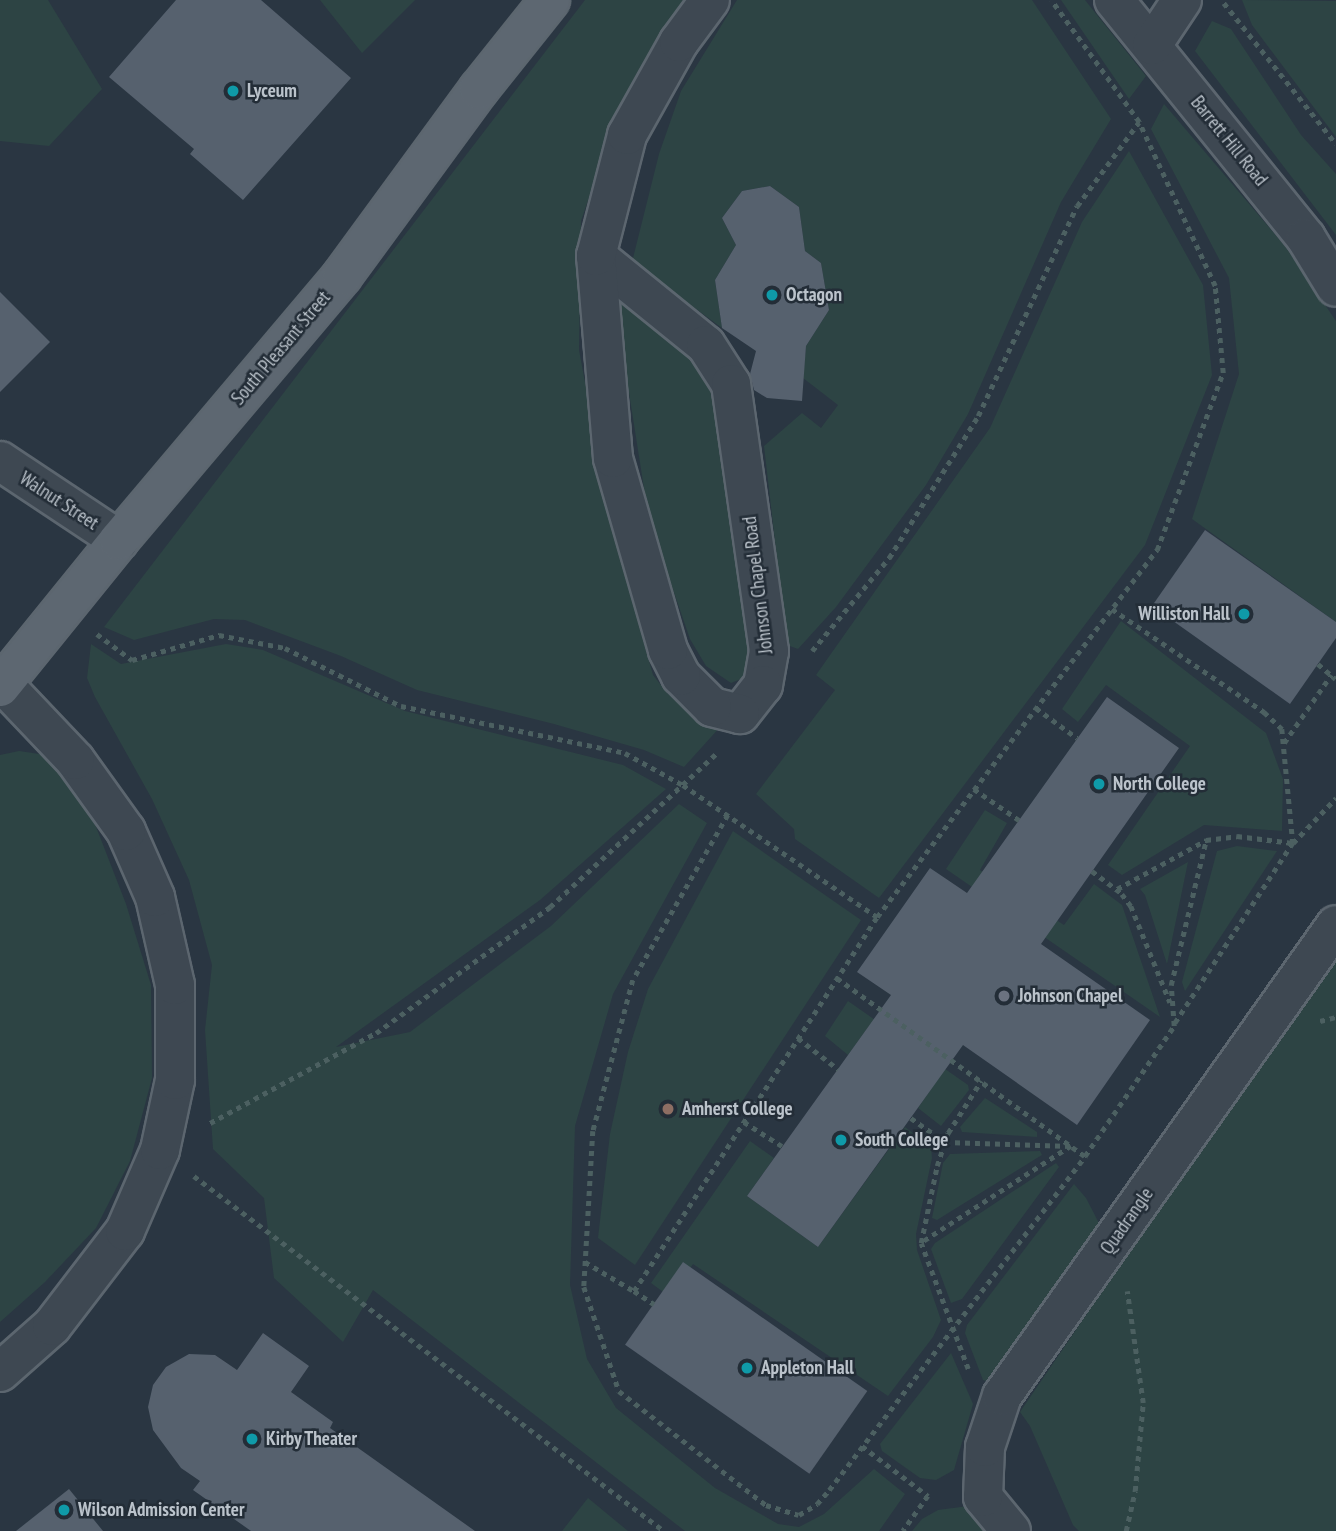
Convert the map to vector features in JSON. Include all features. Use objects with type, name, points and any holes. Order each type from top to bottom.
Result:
[{"type":"main road","name":"South Pleasant Street","points":[[1,685],[118,540],[342,276],[480,89],[550,0]]},
{"type":"street","name":"Johnson Chapel Road","points":[[596,256],[706,345],[731,384],[769,651],[763,685],[740,714],[712,707],[681,676],[668,650],[613,458],[596,256],[627,135],[679,42],[710,0]]},
{"type":"street","name":"Barrett Hill Road","points":[[1114,0],[1307,238],[1336,287]]},
{"type":"street","points":[[1152,45],[1182,0]]},
{"type":"street","name":"Walnut Street","points":[[0,461],[118,540]]},
{"type":"street","points":[[0,1372],[52,1326],[125,1231],[160,1150],[175,1080],[175,985],[155,897],[126,831],[75,760],[1,685]]},
{"type":"street","name":"Quadrangle","points":[[1010,1531],[983,1497],[985,1447],[1002,1396],[1336,925]]},
{"type":"path","points":[[634,1291],[877,917],[1157,550],[1223,373],[1215,286],[1139,122],[1051,0]]},
{"type":"path","points":[[1221,0],[1336,144]]},
{"type":"path","points":[[811,652],[889,558],[971,428],[1076,206],[1139,122]]},
{"type":"path","points":[[1112,609],[1264,712],[1282,729],[1293,843]]},
{"type":"path","points":[[97,634],[132,660],[219,635],[285,648],[401,706],[625,753],[683,785],[877,917]]},
{"type":"path","points":[[1284,743],[1333,677],[1318,664]]},
{"type":"path","points":[[1036,708],[1077,738]]},
{"type":"path","points":[[664,1531],[160,1150],[376,1033],[550,907],[728,743]]},
{"type":"path","points":[[974,789],[1019,820]]},
{"type":"path","points":[[728,815],[633,980],[593,1131],[584,1287],[620,1391],[765,1505],[799,1515],[817,1504],[1085,1156],[1174,1026],[1293,843],[1336,798]]},
{"type":"path","points":[[1116,889],[1206,840],[1237,836],[1293,843]]},
{"type":"path","points":[[1174,1026],[1171,985],[1206,840]]},
{"type":"path","points":[[1092,871],[1116,889],[1131,906],[1172,1006]]},
{"type":"path","points":[[837,978],[1085,1156]]},
{"type":"path","points":[[798,1038],[838,1069]]},
{"type":"path","points":[[971,1376],[951,1330],[922,1243],[945,1142],[981,1081]]},
{"type":"path","points":[[911,1118],[945,1142],[1071,1146]]},
{"type":"path","points":[[744,1122],[782,1146]]},
{"type":"path","points":[[922,1243],[1071,1146]]},
{"type":"path","points":[[1117,1236],[1134,1327],[1143,1403],[1135,1491],[1126,1531]]},
{"type":"path","points":[[585,1262],[654,1304]]},
{"type":"path","points":[[862,1446],[928,1496],[903,1531]]},
{"type":"green space","points":[[0,0],[48,0],[102,89],[49,146],[0,141]]},
{"type":"green space","points":[[320,0],[415,0],[362,53]]},
{"type":"green space","points":[[585,0],[690,0],[620,107],[581,221],[579,350],[613,533],[653,675],[668,694],[721,726],[684,767],[644,750],[554,724],[417,690],[341,656],[245,620],[214,619],[134,640],[104,627]]},
{"type":"green space","points":[[737,0],[1032,0],[1111,119],[1061,202],[968,414],[926,485],[836,607],[798,649],[787,645],[764,446],[802,413],[821,428],[838,405],[803,378],[806,346],[829,310],[821,263],[805,251],[799,207],[770,186],[742,191],[722,218],[736,245],[715,280],[722,328],[632,262],[659,154],[681,91]]},
{"type":"green space","points":[[1061,0],[1085,0],[1146,76],[1129,99]]},
{"type":"green space","points":[[1242,0],[1336,1],[1336,137],[1252,25]]},
{"type":"green space","points":[[1212,21],[1231,29],[1301,135],[1336,174],[1336,235],[1195,51]]},
{"type":"green space","points":[[1164,104],[1285,246],[1336,321],[1336,622],[1192,519],[1239,374],[1229,278],[1151,129]]},
{"type":"green space","points":[[1129,151],[1203,285],[1212,375],[1145,545],[879,898],[795,839],[794,829],[756,794],[835,690],[816,675],[990,428],[1082,222]]},
{"type":"green space","points":[[615,286],[711,371],[754,654],[741,679],[731,683],[706,666],[690,639],[649,520],[616,310]]},
{"type":"green space","points":[[1121,621],[1266,733],[1283,779],[1282,831],[1204,825],[1122,875],[1108,865],[1190,746],[1106,685],[1078,722],[1062,709]]},
{"type":"green space","points":[[91,644],[121,664],[226,644],[263,650],[405,711],[623,765],[666,789],[540,900],[336,1047],[410,1032],[551,926],[679,804],[707,823],[613,994],[575,1126],[570,1285],[587,1359],[616,1408],[715,1488],[778,1524],[799,1527],[824,1514],[874,1469],[905,1494],[879,1531],[685,1531],[373,1290],[343,1342],[274,1278],[264,1198],[213,1149],[205,1030],[212,965],[189,880],[152,799],[87,678]]},
{"type":"green space","points":[[19,751],[53,756],[86,801],[126,904],[151,985],[152,1078],[130,1161],[96,1228],[45,1282],[0,1322],[0,755]]},
{"type":"green space","points":[[985,810],[1007,823],[980,870],[1064,925],[1094,884],[1122,905],[1160,1017],[946,869]]},
{"type":"green space","points":[[733,831],[861,920],[635,1265],[598,1238],[610,1134],[628,1052],[648,989]]},
{"type":"green space","points":[[1237,846],[1277,851],[1185,991],[1182,982],[1217,851]]},
{"type":"green space","points":[[1188,862],[1167,964],[1145,895],[1140,889]]},
{"type":"green space","points":[[1336,948],[1336,1531],[1079,1531],[1073,1525],[1030,1426],[1020,1412]]},
{"type":"green space","points":[[848,1001],[968,1085],[969,1090],[941,1126],[918,1108],[940,1076],[869,1026],[848,1055],[825,1036]]},
{"type":"green space","points":[[985,1098],[1037,1132],[1037,1137],[962,1132],[960,1127]]},
{"type":"green space","points":[[905,1127],[931,1147],[932,1158],[916,1234],[917,1250],[941,1320],[933,1337],[888,1396],[693,1264],[670,1297],[651,1283],[750,1141],[774,1158],[747,1196],[818,1247]]},
{"type":"green space","points":[[1040,1151],[1042,1155],[937,1220],[932,1218],[943,1163],[950,1154]]},
{"type":"green space","points":[[1056,1163],[1059,1167],[962,1299],[951,1303],[931,1249],[935,1243]]},
{"type":"green space","points":[[1074,1184],[1086,1198],[1102,1229],[990,1382],[983,1380],[965,1333],[967,1325]]},
{"type":"green space","points":[[951,1353],[973,1404],[954,1470],[936,1480],[920,1478],[882,1451],[880,1444]]},
{"type":"green space","points":[[588,1498],[628,1531],[562,1531]]},
{"type":"green space","points":[[976,1505],[992,1531],[912,1531],[922,1519],[938,1510]]},
{"type":"building","name":"Lyceum","points":[[176,0],[261,0],[351,78],[243,200],[190,154],[194,149],[109,77]]},
{"type":"building","name":"Octagon","points":[[770,186],[799,207],[805,251],[821,263],[829,310],[806,346],[802,401],[767,398],[754,390],[750,374],[756,351],[722,328],[715,280],[736,245],[722,218],[742,191]]},
{"type":"building","points":[[0,292],[50,342],[0,392]]},
{"type":"building","name":"Williston Hall","points":[[1205,530],[1336,622],[1336,638],[1290,704],[1152,606]]},
{"type":"building","points":[[1107,697],[1179,748],[1041,944],[1150,1020],[1077,1125],[963,1045],[818,1247],[747,1196],[891,995],[857,972],[930,868],[967,893]]},
{"type":"building","name":"Appleton Hall","points":[[683,1262],[867,1391],[809,1474],[625,1345]]},
{"type":"building","name":"Kirby Theater","points":[[263,1333],[309,1366],[291,1392],[333,1422],[330,1428],[475,1531],[251,1531],[193,1490],[200,1481],[181,1468],[153,1430],[148,1407],[153,1385],[166,1367],[189,1354],[215,1355],[237,1370]]},
{"type":"building","name":"Wilson Admission Center","points":[[69,1489],[103,1531],[16,1531]]},
{"type":"place","name":"Lyceum","points":[[233,91]]},
{"type":"place","name":"Octagon","points":[[772,295]]},
{"type":"place","name":"Williston Hall","points":[[1244,614]]},
{"type":"place","name":"North College","points":[[1099,784]]},
{"type":"place","name":"Johnson Chapel","points":[[1004,996]]},
{"type":"place","name":"Amherst College","points":[[668,1109]]},
{"type":"place","name":"South College","points":[[841,1140]]},
{"type":"place","name":"Appleton Hall","points":[[747,1368]]},
{"type":"place","name":"Kirby Theater","points":[[252,1439]]},
{"type":"place","name":"Wilson Admission Center","points":[[64,1510]]}]
